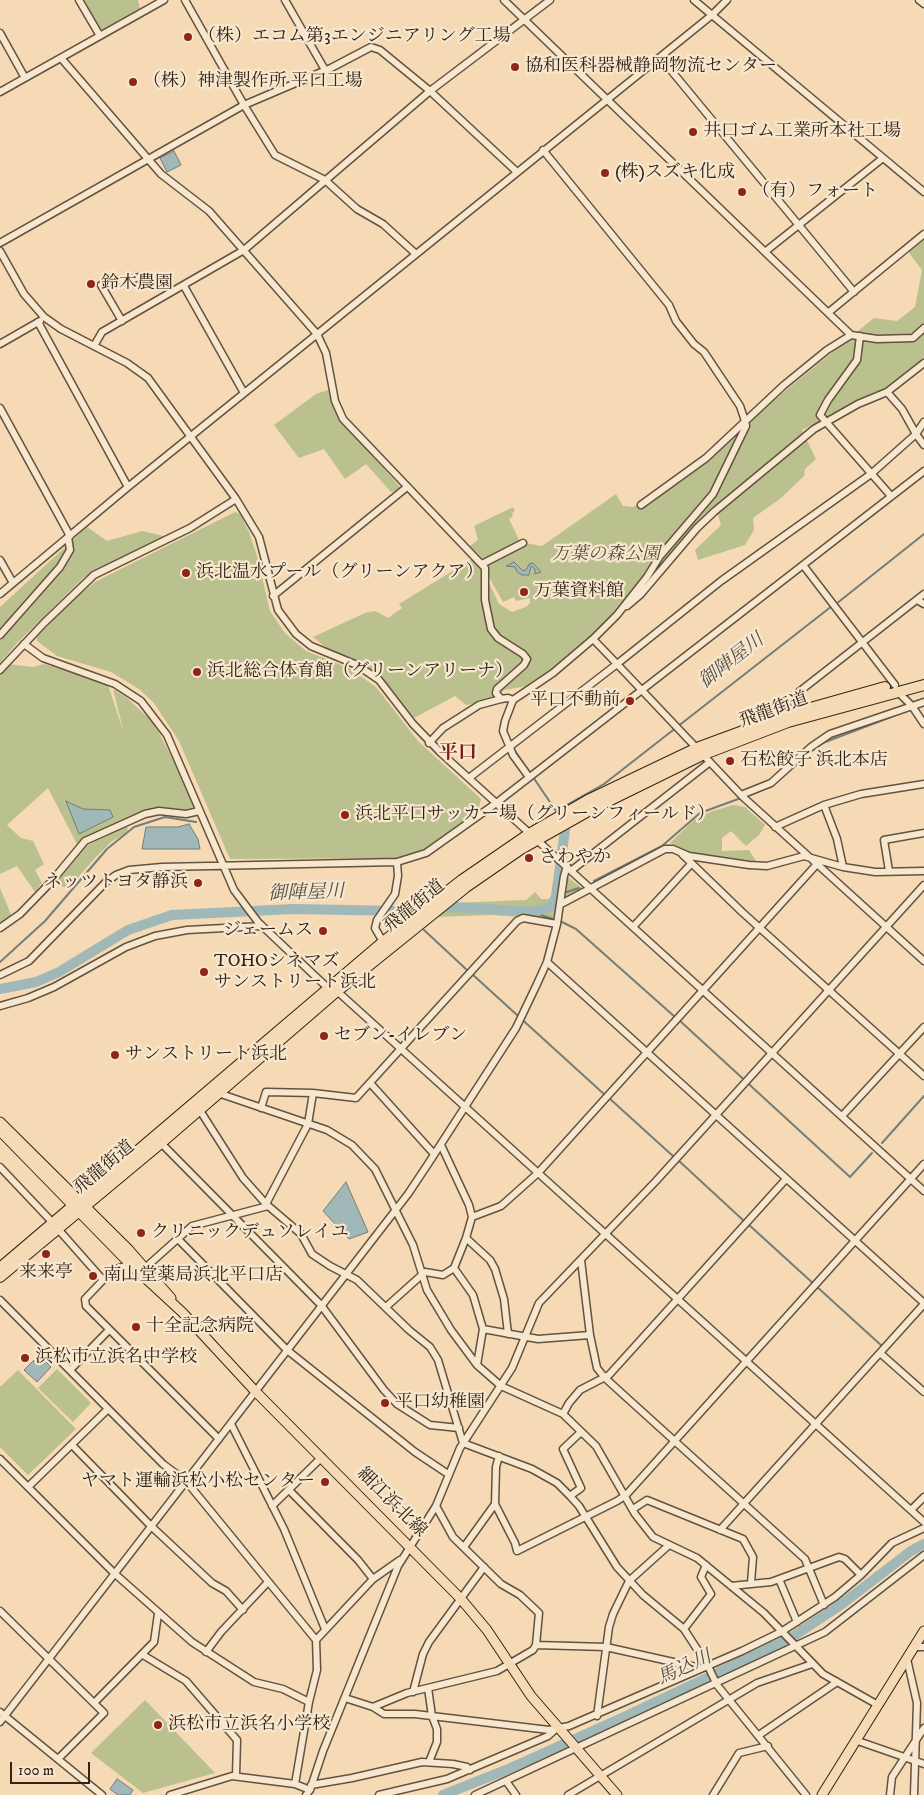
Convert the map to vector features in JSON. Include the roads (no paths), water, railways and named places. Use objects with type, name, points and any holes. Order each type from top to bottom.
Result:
[{"type":"highway","name":"飛龍街道","points":[[703,755],[788,722],[924,678]]},
{"type":"highway","name":"飛龍街道","points":[[79,1206],[161,1143],[383,942],[431,903],[533,837],[789,714],[896,688],[924,685]]},
{"type":"highway","name":"飛龍街道","points":[[0,1268],[79,1206],[333,989],[533,837]]},
{"type":"highway","name":"飛龍街道","points":[[0,1277],[55,1226]]},
{"type":"main road","name":"細江浜北線","points":[[0,1122],[79,1206],[130,1264],[182,1312]]},
{"type":"main road","name":"細江浜北線","points":[[0,1131],[145,1268],[182,1312],[255,1391],[461,1599],[487,1630],[531,1696],[576,1747]]},
{"type":"main road","points":[[822,1795],[907,1659],[919,1647],[924,1631]]},
{"type":"main road","points":[[576,1747],[617,1795]]},
{"type":"street","points":[[79,0],[100,36]]},
{"type":"street","points":[[0,92],[164,0]]},
{"type":"street","points":[[185,0],[244,105],[275,155],[325,180],[357,209],[383,224],[416,254]]},
{"type":"street","points":[[285,0],[325,70]]},
{"type":"street","points":[[504,0],[852,335],[877,339],[913,338],[924,328]]},
{"type":"street","points":[[94,346],[100,334],[244,250],[430,91],[550,0]]},
{"type":"street","points":[[694,0],[924,192]]},
{"type":"street","points":[[0,594],[128,487],[712,15],[727,0]]},
{"type":"street","points":[[919,0],[924,4]]},
{"type":"street","points":[[0,33],[25,78]]},
{"type":"street","points":[[0,243],[244,105],[325,70],[369,47],[374,47],[430,91],[517,172]]},
{"type":"street","points":[[660,57],[854,292]]},
{"type":"street","points":[[61,58],[147,159],[161,174],[209,211],[317,334],[326,353],[335,400],[343,419],[485,568],[485,600],[490,629],[498,638],[523,654],[527,659],[524,665],[496,689],[496,693],[501,699]]},
{"type":"street","points":[[544,150],[669,305],[676,321],[694,344],[704,352],[740,406],[746,426],[712,494],[660,556],[647,577],[617,615]]},
{"type":"street","points":[[766,251],[883,158]]},
{"type":"street","points":[[830,312],[924,234]]},
{"type":"street","points":[[0,251],[24,294],[44,317],[61,329],[126,362],[144,375],[236,499],[259,537],[273,596],[281,616],[296,634],[312,646],[357,665],[376,677],[429,742],[495,804],[559,859],[924,1190]]},
{"type":"street","points":[[122,321],[101,285],[113,278],[125,282],[139,277]]},
{"type":"street","points":[[184,286],[244,394]]},
{"type":"street","points":[[0,344],[44,317]]},
{"type":"street","points":[[38,322],[128,487]]},
{"type":"street","points":[[641,506],[706,458],[745,421],[820,356],[852,335]]},
{"type":"street","points":[[860,336],[857,360],[828,400],[820,415],[891,496]]},
{"type":"street","points":[[529,777],[508,747],[503,731],[513,700],[553,673],[593,639],[617,615],[640,596],[697,528],[714,511],[814,429],[827,424],[858,404],[888,392],[924,363]]},
{"type":"street","points":[[888,392],[902,409],[924,445]]},
{"type":"street","points":[[0,408],[69,537],[70,550],[60,567],[0,635]]},
{"type":"street","points":[[469,778],[721,581],[871,474],[916,434],[924,422]]},
{"type":"street","points":[[0,976],[28,961],[116,875],[142,868],[397,862],[426,853],[495,804],[924,470]]},
{"type":"street","points":[[273,596],[407,487]]},
{"type":"street","points":[[0,670],[72,595],[94,575],[190,528],[236,499]]},
{"type":"street","points":[[482,564],[523,544]]},
{"type":"street","points":[[0,560],[13,583]]},
{"type":"street","points":[[803,565],[924,724]]},
{"type":"street","points":[[789,714],[786,702],[924,594]]},
{"type":"street","points":[[917,600],[924,604]]},
{"type":"street","points":[[593,639],[742,796],[924,961]]},
{"type":"street","points":[[24,644],[43,658],[115,684],[141,701],[167,735],[234,890],[260,924],[924,1522]]},
{"type":"street","points":[[429,742],[443,728],[479,706],[501,699],[508,698],[513,700]]},
{"type":"street","points":[[742,796],[771,784],[811,747],[830,734],[924,702]]},
{"type":"street","points":[[0,1722],[2,1714],[49,1659],[396,1210],[441,1145],[521,1018],[547,962],[559,915],[562,890],[569,868],[703,755]]},
{"type":"street","points":[[775,827],[824,805],[861,794],[924,784]]},
{"type":"street","points":[[824,805],[837,839],[843,867]]},
{"type":"street","points":[[0,928],[20,914],[51,882],[85,841],[145,814],[160,812],[186,814],[199,811]]},
{"type":"street","points":[[888,872],[884,840],[924,834]]},
{"type":"street","points":[[561,901],[665,849],[673,849],[719,862],[767,866],[804,856],[843,867],[888,872],[924,871]]},
{"type":"street","points":[[682,853],[691,864],[924,1076]]},
{"type":"street","points":[[383,942],[375,928],[376,920],[395,894],[398,876],[397,862]]},
{"type":"street","points":[[633,927],[691,864]]},
{"type":"street","points":[[472,1217],[501,1206],[538,1173],[817,864]]},
{"type":"street","points":[[309,1790],[402,1559],[436,1506],[448,1474],[463,1443],[512,1368],[540,1304],[676,1159],[924,885]]},
{"type":"street","points":[[261,1108],[266,1092],[314,1093],[356,1098],[371,1084],[517,921],[523,918],[557,924]]},
{"type":"street","points":[[0,1006],[28,998],[54,987],[126,947],[155,936],[195,929],[260,924]]},
{"type":"street","points":[[547,962],[924,1304],[720,1530]]},
{"type":"street","points":[[842,1116],[924,1027]]},
{"type":"street","points":[[371,1084],[434,1154]]},
{"type":"street","points":[[218,1093],[339,1136],[352,1145],[375,1169],[413,1245],[427,1290],[468,1356],[501,1386],[563,1414],[596,1446],[646,1530],[653,1537],[687,1553],[706,1565],[764,1613],[812,1664],[837,1682],[878,1705]]},
{"type":"street","points":[[145,1268],[192,1226],[267,1205],[308,1124],[314,1093]]},
{"type":"street","points":[[199,1109],[243,1178],[267,1205],[300,1234],[312,1254],[357,1280],[430,1347],[438,1360],[463,1443]]},
{"type":"street","points":[[161,1143],[322,1305],[384,1390],[398,1404],[430,1424],[459,1428]]},
{"type":"street","points":[[386,1307],[425,1272],[443,1275],[454,1268],[466,1238],[472,1217],[469,1205],[441,1145]]},
{"type":"street","points":[[499,1456],[496,1467],[495,1504],[516,1543],[517,1552],[587,1518],[626,1495],[924,1164]]},
{"type":"street","points":[[0,1167],[103,1280]]},
{"type":"street","points":[[563,1414],[580,1390],[605,1378],[786,1179]]},
{"type":"street","points":[[466,1238],[490,1260],[495,1269],[504,1299],[508,1334]]},
{"type":"street","points":[[178,1239],[287,1350],[415,1452],[448,1474]]},
{"type":"street","points":[[581,1260],[594,1361],[605,1378],[805,1559],[824,1605]]},
{"type":"street","points":[[130,1264],[114,1270],[84,1303],[219,1439]]},
{"type":"street","points":[[454,1268],[472,1295],[483,1329],[477,1365]]},
{"type":"street","points":[[0,1300],[163,1464],[186,1480],[316,1640],[317,1670],[309,1702],[295,1784]]},
{"type":"street","points":[[483,1329],[524,1338],[556,1339],[590,1335]]},
{"type":"street","points":[[70,1370],[109,1330]]},
{"type":"street","points":[[880,1353],[924,1392]]},
{"type":"street","points":[[28,1487],[108,1409]]},
{"type":"street","points":[[231,1424],[284,1530],[325,1629]]},
{"type":"street","points":[[570,1496],[580,1488],[563,1449],[581,1432]]},
{"type":"street","points":[[463,1443],[541,1474],[557,1483],[570,1496],[587,1518],[617,1567],[629,1581],[684,1629],[708,1667],[716,1684],[806,1795]]},
{"type":"street","points":[[72,1445],[150,1526],[212,1582],[226,1591],[243,1610]]},
{"type":"street","points":[[272,1506],[322,1457]]},
{"type":"street","points":[[1,1462],[158,1614],[206,1652],[254,1682],[283,1689],[309,1702]]},
{"type":"street","points":[[288,1490],[358,1560],[373,1579]]},
{"type":"street","points":[[911,1510],[924,1497]]},
{"type":"street","points":[[633,1509],[647,1500],[743,1539],[753,1557],[751,1583]]},
{"type":"street","points":[[464,1547],[495,1504]]},
{"type":"street","points":[[373,1707],[413,1692],[497,1671],[533,1650],[536,1645],[539,1613],[520,1595],[501,1584],[453,1537],[436,1506]]},
{"type":"street","points":[[345,1698],[373,1707],[384,1714],[432,1716],[550,1730],[560,1729],[597,1716],[700,1668],[708,1667],[783,1633],[824,1605],[861,1575],[892,1543],[924,1528]]},
{"type":"street","points":[[597,1716],[606,1647],[613,1614],[629,1581],[669,1545]]},
{"type":"street","points":[[475,1795],[825,1632],[853,1613],[924,1555]]},
{"type":"street","points":[[731,1586],[779,1579],[842,1558],[861,1575]]},
{"type":"street","points":[[316,1640],[373,1579],[402,1559]]},
{"type":"street","points":[[684,1629],[711,1594],[701,1577],[706,1565]]},
{"type":"street","points":[[413,1692],[423,1654],[429,1642],[484,1567]]},
{"type":"street","points":[[779,1579],[797,1622]]},
{"type":"street","points":[[206,1652],[221,1632],[268,1582]]},
{"type":"street","points":[[0,1611],[104,1713],[58,1759]]},
{"type":"street","points":[[94,1703],[154,1642],[158,1614]]},
{"type":"street","points":[[536,1645],[606,1647],[700,1668]]},
{"type":"street","points":[[143,1655],[186,1681],[237,1740],[236,1776]]},
{"type":"street","points":[[907,1659],[917,1703],[914,1795]]},
{"type":"street","points":[[568,1795],[756,1683],[812,1664]]},
{"type":"street","points":[[758,1734],[837,1682]]},
{"type":"street","points":[[428,1688],[432,1716],[437,1729],[437,1742],[429,1762]]},
{"type":"street","points":[[2,1714],[102,1795]]},
{"type":"street","points":[[890,1795],[892,1777],[924,1728]]},
{"type":"street","points":[[379,1795],[431,1785],[470,1770],[560,1729]]},
{"type":"street","points":[[855,1740],[924,1764]]},
{"type":"street","points":[[713,1795],[739,1753],[768,1746]]},
{"type":"street","points":[[170,1795],[236,1776],[295,1784],[309,1790],[429,1762],[467,1766],[470,1770]]},
{"type":"street","points":[[506,1780],[516,1795]]},
{"type":"water","points":[[174,151],[181,165],[167,172],[160,158]]},
{"type":"water","points":[[514,562],[523,571],[527,569],[529,564],[533,563],[541,572],[535,574],[535,569],[531,566],[529,575],[522,575],[517,572],[515,567],[506,566]]},
{"type":"water","points":[[66,801],[83,809],[110,810],[113,817],[79,834]]},
{"type":"water","points":[[189,824],[198,839],[200,849],[142,849],[146,827],[178,827]]},
{"type":"water","points":[[346,1182],[368,1232],[349,1239],[323,1211]]},
{"type":"water","points":[[39,1355],[51,1367],[37,1382],[24,1370]]},
{"type":"water","points":[[117,1779],[133,1790],[130,1795],[118,1795],[110,1789]]},
{"type":"waterway","name":"御陣屋川","points":[[836,604],[924,534]]},
{"type":"waterway","name":"御陣屋川","points":[[533,777],[556,811],[604,784],[832,606]]},
{"type":"waterway","points":[[820,744],[912,709]]},
{"type":"waterway","points":[[513,748],[530,773]]},
{"type":"waterway","points":[[594,881],[662,846],[700,813],[741,798]]},
{"type":"waterway","points":[[0,962],[45,921],[107,849],[134,827],[165,817],[196,822]]},
{"type":"waterway","name":"御陣屋川","points":[[0,989],[36,982],[59,972],[128,930],[172,915],[294,909],[400,911],[454,907],[532,912],[548,908],[552,905],[556,896],[565,830]]},
{"type":"waterway","points":[[564,893],[579,888]]},
{"type":"waterway","name":"御陣屋川","points":[[408,909],[411,913]]},
{"type":"waterway","points":[[532,912],[556,920]]},
{"type":"waterway","points":[[560,921],[576,929],[675,1017]]},
{"type":"waterway","points":[[424,930],[468,971]]},
{"type":"waterway","points":[[472,974],[605,1095]]},
{"type":"waterway","points":[[679,1020],[850,1177],[872,1153]]},
{"type":"waterway","points":[[882,1143],[924,1096]]},
{"type":"waterway","points":[[609,1098],[674,1157]]},
{"type":"waterway","points":[[678,1160],[744,1221]]},
{"type":"waterway","points":[[748,1224],[883,1347]]},
{"type":"waterway","name":"馬込川","points":[[443,1795],[506,1770],[626,1716],[789,1639],[842,1604],[911,1551],[924,1544]]},
{"type":"place","name":"（株）エコム第3エンジニアリング工場","points":[[188,37]]},
{"type":"place","name":"協和医科器械静岡物流センター","points":[[515,67]]},
{"type":"place","name":"（株）神津製作所 平口工場","points":[[133,82]]},
{"type":"place","name":"井口ゴム工業所本社工場","points":[[693,132]]},
{"type":"place","name":"(株)スズキ化成","points":[[605,173]]},
{"type":"place","name":"（有）フォート","points":[[742,192]]},
{"type":"place","name":"鈴木農園","points":[[91,284]]},
{"type":"place","name":"浜北温水プール（グリーンアクア）","points":[[186,573]]},
{"type":"place","name":"万葉資料館","points":[[524,592]]},
{"type":"place","name":"浜北総合体育館（グリーンアリーナ）","points":[[197,672]]},
{"type":"place","name":"平口不動前","points":[[630,701]]},
{"type":"place","name":"石松餃子 浜北本店","points":[[730,761]]},
{"type":"place","name":"浜北平口サッカー場（グリーンフィールド）","points":[[345,815]]},
{"type":"place","name":"さわやか","points":[[529,858]]},
{"type":"place","name":"ネッツトヨタ静浜","points":[[198,883]]},
{"type":"place","name":"ジェームス","points":[[323,931]]},
{"type":"place","name":"TOHOシネマズ サンストリート浜北","points":[[204,972]]},
{"type":"place","name":"セブン-イレブン","points":[[324,1036]]},
{"type":"place","name":"サンストリート浜北","points":[[115,1055]]},
{"type":"place","name":"クリニックデュソレイユ","points":[[141,1233]]},
{"type":"place","name":"来来亭","points":[[46,1254]]},
{"type":"place","name":"南山堂薬局浜北平口店","points":[[93,1276]]},
{"type":"place","name":"十全記念病院","points":[[136,1327]]},
{"type":"place","name":"浜松市立浜名中学校","points":[[25,1358]]},
{"type":"place","name":"平口幼稚園","points":[[385,1403]]},
{"type":"place","name":"ヤマト運輸浜松小松センター","points":[[325,1482]]},
{"type":"place","name":"浜松市立浜名小学校","points":[[158,1725]]},
{"type":"district","name":"平口","points":[[458,754]]},
{"type":"park label","name":"万葉の森公園","points":[[606,555]]}]
